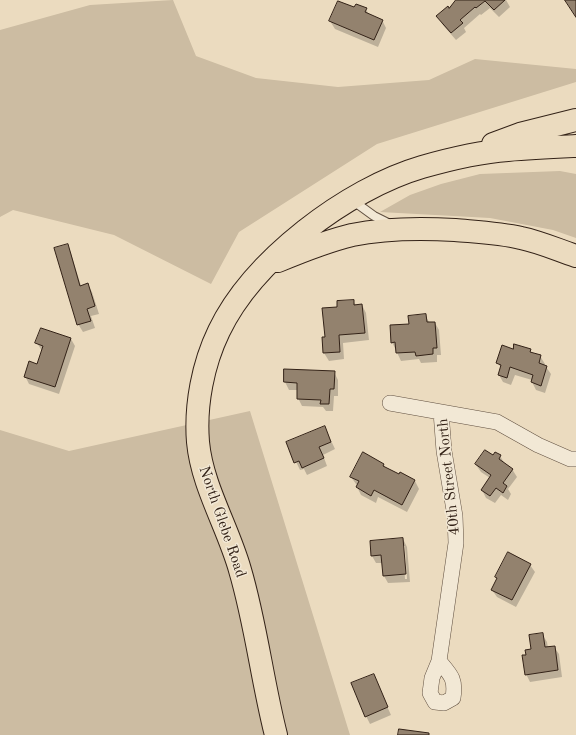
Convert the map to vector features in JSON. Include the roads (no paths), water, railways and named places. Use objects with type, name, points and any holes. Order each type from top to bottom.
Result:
[{"type":"main road","points":[[451,160],[520,134],[576,120]]},
{"type":"main road","name":"North Glebe Road","points":[[276,735],[267,699],[253,623],[242,575],[233,545],[204,473],[198,441],[197,420],[204,372],[218,332],[236,301],[268,265],[314,224],[351,199],[392,178],[420,168],[451,160],[495,151],[576,146]]},
{"type":"main road","name":"North Glebe Road","points":[[535,148],[576,158]]},
{"type":"main road","points":[[268,265],[336,240],[368,232],[406,228],[472,231],[507,235],[538,243],[576,256]]},
{"type":"street","points":[[390,403],[441,412]]},
{"type":"street","name":"40th Street North","points":[[439,661],[456,543],[455,516],[444,451],[441,412],[496,422],[558,454],[570,459],[576,459]]},
{"type":"lane","points":[[351,199],[379,219],[406,228]]}]
